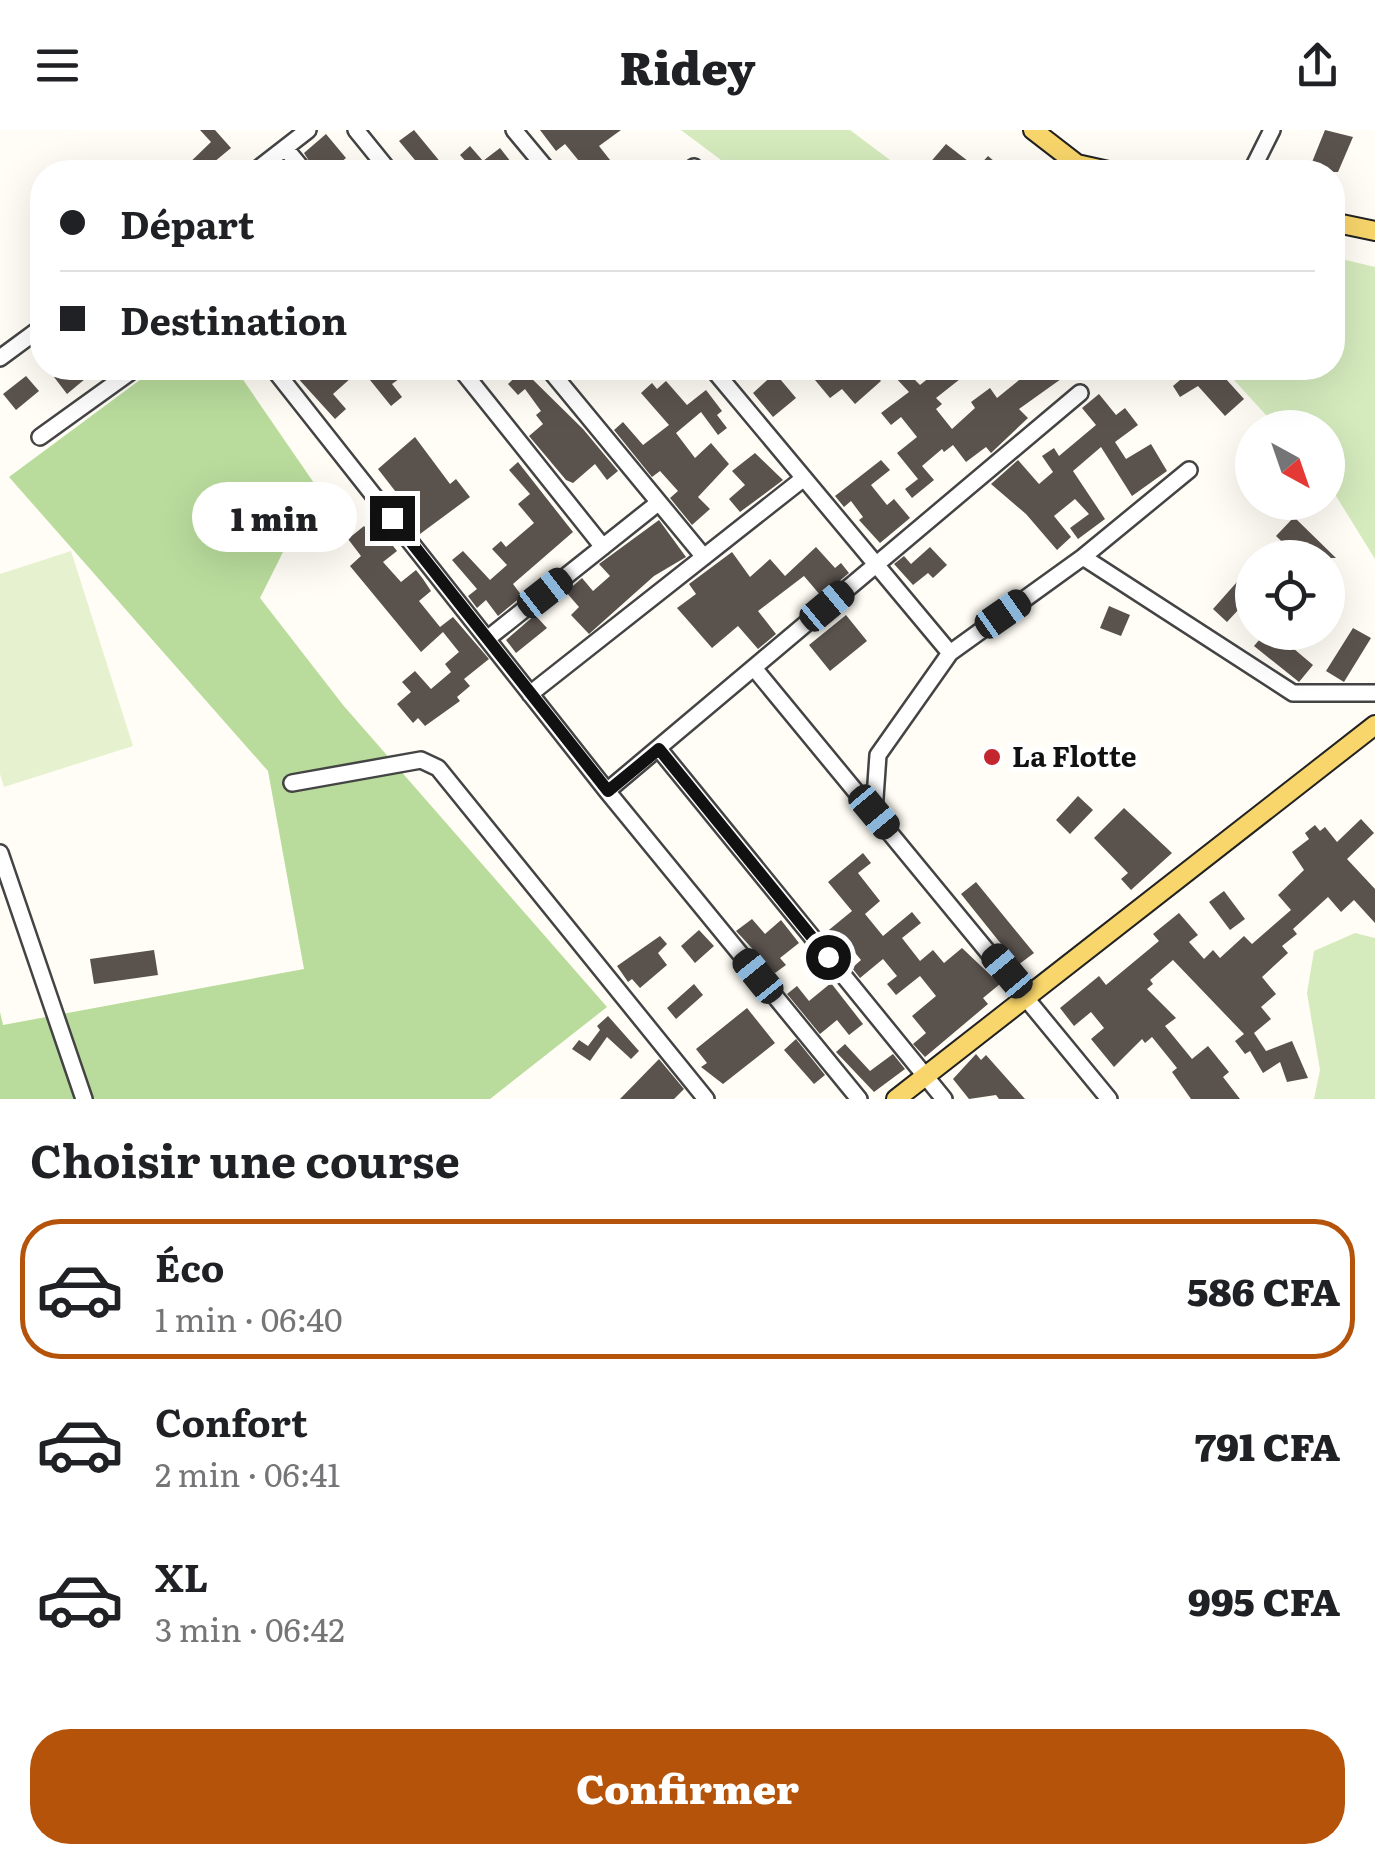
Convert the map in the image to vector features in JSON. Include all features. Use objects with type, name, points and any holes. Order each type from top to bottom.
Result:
[{"type":"main road","points":[[1033,130],[1072,160]]},
{"type":"main road","points":[[1345,225],[1375,231]]},
{"type":"main road","points":[[896,1099],[1375,725]]},
{"type":"street","points":[[271,160],[308,130]]},
{"type":"street","points":[[356,130],[380,160]]},
{"type":"street","points":[[514,130],[539,160]]},
{"type":"street","points":[[1256,160],[1272,130]]},
{"type":"street","points":[[286,149],[295,160]]},
{"type":"street","points":[[0,358],[30,336]]},
{"type":"street","points":[[40,437],[119,380]]},
{"type":"street","points":[[282,380],[530,694],[859,1099]]},
{"type":"street","points":[[470,380],[604,547]]},
{"type":"street","points":[[558,380],[704,557]]},
{"type":"street","points":[[722,380],[950,652]]},
{"type":"street","points":[[608,791],[1080,393]]},
{"type":"street","points":[[874,812],[878,754],[950,652],[1084,558],[1188,470]]},
{"type":"street","points":[[530,694],[804,478]]},
{"type":"street","points":[[487,640],[658,503]]},
{"type":"street","points":[[1084,558],[1293,693],[1375,693]]},
{"type":"street","points":[[754,668],[1030,997],[1109,1099]]},
{"type":"street","points":[[659,749],[944,1099]]},
{"type":"street","points":[[292,783],[422,760],[438,768],[706,1099]]},
{"type":"street","points":[[0,852],[84,1099]]},
{"type":"green space","points":[[681,130],[850,130],[890,160],[721,160]]},
{"type":"green space","points":[[1345,260],[1375,267],[1375,559],[1345,510],[1345,410],[1261,410],[1234,380],[1345,380]]},
{"type":"green space","points":[[140,380],[243,380],[316,486],[260,598],[343,705],[607,1007],[490,1099],[0,1099],[0,1012],[3,1025],[304,969],[268,771],[9,477]]},
{"type":"green space","points":[[71,551],[133,746],[4,787],[0,774],[0,574]]},
{"type":"green space","points":[[1355,933],[1375,938],[1375,1099],[1314,1099],[1320,1070],[1307,993],[1314,951]]},
{"type":"building","points":[[200,130],[215,130],[231,148],[216,160],[192,160],[211,142]]},
{"type":"building","points":[[414,130],[439,160],[415,160],[399,141]]},
{"type":"building","points":[[540,130],[621,130],[599,146],[610,160],[578,160],[565,144],[556,151]]},
{"type":"building","points":[[1325,130],[1353,137],[1343,160],[1313,160]]},
{"type":"building","points":[[326,134],[346,158],[308,160],[304,153]]},
{"type":"building","points":[[946,144],[967,160],[932,160]]},
{"type":"building","points":[[470,146],[482,160],[464,160],[460,155]]},
{"type":"building","points":[[500,148],[509,160],[484,160]]},
{"type":"building","points":[[26,376],[39,391],[16,410],[3,394]]},
{"type":"building","points":[[56,380],[84,380],[67,394]]},
{"type":"building","points":[[300,380],[349,380],[333,394],[346,409],[335,419]]},
{"type":"building","points":[[370,380],[398,380],[392,384],[402,397],[391,406]]},
{"type":"building","points":[[512,380],[533,380],[583,429],[618,471],[607,480],[595,464],[573,483],[566,480],[529,436],[543,424],[536,415],[541,411],[525,389],[518,395],[508,384]]},
{"type":"building","points":[[767,380],[781,380],[796,398],[773,417],[753,393]]},
{"type":"building","points":[[815,380],[881,381],[855,404],[842,389],[830,398]]},
{"type":"building","points":[[898,380],[915,380],[920,385],[926,380],[959,380],[936,398],[942,404],[936,409],[952,429],[975,408],[971,402],[990,388],[997,398],[1019,380],[1060,380],[1019,409],[1028,418],[991,453],[986,447],[966,462],[953,445],[944,452],[942,449],[922,466],[934,480],[912,498],[905,489],[918,479],[897,453],[917,437],[901,417],[891,425],[881,413],[909,392]]},
{"type":"building","points":[[1180,380],[1227,380],[1244,399],[1225,416],[1198,386],[1180,397],[1173,386]]},
{"type":"building","points":[[666,381],[687,405],[706,390],[722,411],[717,415],[727,428],[718,435],[701,412],[676,433],[695,458],[711,443],[729,464],[698,497],[710,509],[692,525],[670,498],[678,491],[660,471],[652,477],[614,430],[623,422],[643,445],[669,425],[641,393],[652,383],[657,389]]},
{"type":"building","points":[[1099,394],[1116,415],[1125,408],[1138,425],[1115,442],[1126,459],[1151,444],[1167,471],[1132,496],[1101,447],[1073,471],[1105,519],[1078,539],[1070,528],[1089,514],[1075,499],[1054,516],[1071,537],[1057,550],[1026,514],[991,484],[1018,460],[1039,484],[1053,472],[1042,456],[1054,448],[1059,456],[1096,425],[1082,408]]},
{"type":"building","points":[[415,437],[450,484],[456,479],[470,497],[420,534],[408,518],[413,514],[378,469]]},
{"type":"building","points":[[755,453],[783,480],[740,512],[729,499],[745,485],[732,471]]},
{"type":"building","points":[[881,460],[890,470],[871,485],[887,505],[894,499],[910,518],[880,543],[859,520],[863,517],[851,501],[844,507],[835,496]]},
{"type":"building","points":[[518,462],[573,532],[513,584],[522,596],[498,616],[486,600],[477,608],[468,596],[477,589],[452,560],[463,551],[490,580],[507,565],[492,549],[501,541],[506,547],[534,523],[518,504],[530,494],[509,470]]},
{"type":"building","points":[[659,520],[686,557],[654,576],[589,634],[571,615],[579,607],[566,592],[582,578],[593,591],[610,576],[599,564]]},
{"type":"building","points":[[1291,520],[1297,520],[1318,540],[1280,540],[1276,536]]},
{"type":"building","points":[[364,526],[372,536],[380,529],[397,551],[383,562],[401,582],[416,570],[423,579],[431,591],[419,601],[440,627],[453,617],[489,659],[464,679],[470,686],[457,697],[460,701],[425,726],[418,718],[413,723],[397,704],[411,692],[402,682],[415,671],[431,689],[451,672],[445,664],[459,652],[443,632],[421,652],[350,566],[361,556],[348,539]]},
{"type":"building","points":[[816,547],[835,568],[841,563],[849,573],[821,596],[804,576],[758,611],[776,634],[758,649],[738,626],[712,648],[677,608],[696,594],[689,584],[732,552],[750,577],[770,559],[785,576]]},
{"type":"building","points":[[930,547],[947,565],[933,578],[928,573],[913,585],[894,564],[904,556],[911,564]]},
{"type":"building","points":[[1235,584],[1235,613],[1227,622],[1213,609]]},
{"type":"building","points":[[1109,606],[1130,615],[1121,636],[1100,628]]},
{"type":"building","points":[[535,615],[547,628],[516,653],[506,640]]},
{"type":"building","points":[[846,615],[867,641],[830,671],[809,645]]},
{"type":"building","points":[[1353,628],[1371,638],[1344,682],[1326,671],[1339,650],[1345,650],[1345,641]]},
{"type":"building","points":[[1259,650],[1295,650],[1313,665],[1299,682]]},
{"type":"building","points":[[1078,796],[1093,810],[1070,834],[1056,820]]},
{"type":"building","points":[[1124,808],[1172,853],[1131,890],[1121,879],[1128,873],[1094,838]]},
{"type":"building","points":[[1361,819],[1374,833],[1347,859],[1375,889],[1375,923],[1354,900],[1341,912],[1328,897],[1293,929],[1297,934],[1282,946],[1288,953],[1262,977],[1276,994],[1261,1007],[1271,1019],[1254,1033],[1266,1051],[1292,1041],[1308,1078],[1287,1082],[1280,1062],[1263,1073],[1250,1051],[1245,1054],[1235,1041],[1244,1034],[1173,960],[1150,980],[1153,984],[1147,989],[1176,1018],[1165,1026],[1192,1059],[1208,1046],[1229,1072],[1223,1077],[1240,1099],[1191,1099],[1172,1072],[1177,1068],[1152,1037],[1145,1043],[1142,1039],[1114,1067],[1091,1039],[1104,1028],[1091,1012],[1074,1026],[1060,1008],[1099,976],[1106,985],[1159,941],[1153,934],[1179,913],[1198,935],[1189,942],[1204,959],[1213,950],[1220,958],[1244,936],[1252,944],[1291,910],[1278,895],[1304,870],[1292,852],[1309,839],[1305,833],[1315,825],[1320,831],[1325,827],[1337,842]]},
{"type":"building","points":[[863,853],[871,863],[858,873],[880,901],[865,914],[883,936],[912,912],[921,923],[902,938],[920,961],[933,950],[944,963],[962,948],[1000,984],[983,998],[988,1004],[925,1057],[913,1044],[926,1033],[912,1016],[936,996],[920,976],[896,995],[887,984],[897,976],[883,959],[860,978],[852,968],[861,960],[842,937],[833,945],[824,934],[852,911],[828,882]]},
{"type":"building","points":[[976,882],[1034,953],[1018,965],[961,894]]},
{"type":"building","points":[[1224,891],[1245,919],[1230,930],[1209,902]]},
{"type":"building","points":[[752,919],[765,934],[781,920],[799,943],[780,958],[786,965],[775,973],[736,931]]},
{"type":"building","points":[[699,930],[714,946],[695,963],[681,946]]},
{"type":"building","points":[[660,936],[667,944],[658,953],[667,965],[640,988],[632,979],[628,982],[617,966]]},
{"type":"building","points":[[154,950],[158,975],[94,984],[90,959]]},
{"type":"building","points":[[831,983],[863,1024],[849,1035],[837,1020],[820,1034],[787,994],[797,986],[809,1001]]},
{"type":"building","points":[[694,984],[703,995],[676,1019],[667,1008]]},
{"type":"building","points":[[747,1008],[775,1043],[723,1084],[701,1067],[707,1063],[696,1049]]},
{"type":"building","points":[[608,1016],[639,1051],[631,1059],[607,1037],[590,1061],[572,1049],[579,1040],[588,1046],[600,1030],[597,1026]]},
{"type":"building","points":[[796,1039],[825,1075],[814,1084],[784,1050]]},
{"type":"building","points":[[845,1044],[870,1071],[893,1054],[905,1069],[874,1092],[836,1052]]},
{"type":"building","points":[[976,1054],[981,1060],[986,1055],[1025,1099],[999,1099],[996,1095],[969,1099],[953,1079]]},
{"type":"building","points":[[659,1059],[684,1089],[674,1099],[620,1099]]},
{"type":"place","name":"La Flotte","points":[[992,757]]},
{"type":"route","points":[[392,518],[608,791],[659,749],[828,957]]}]
